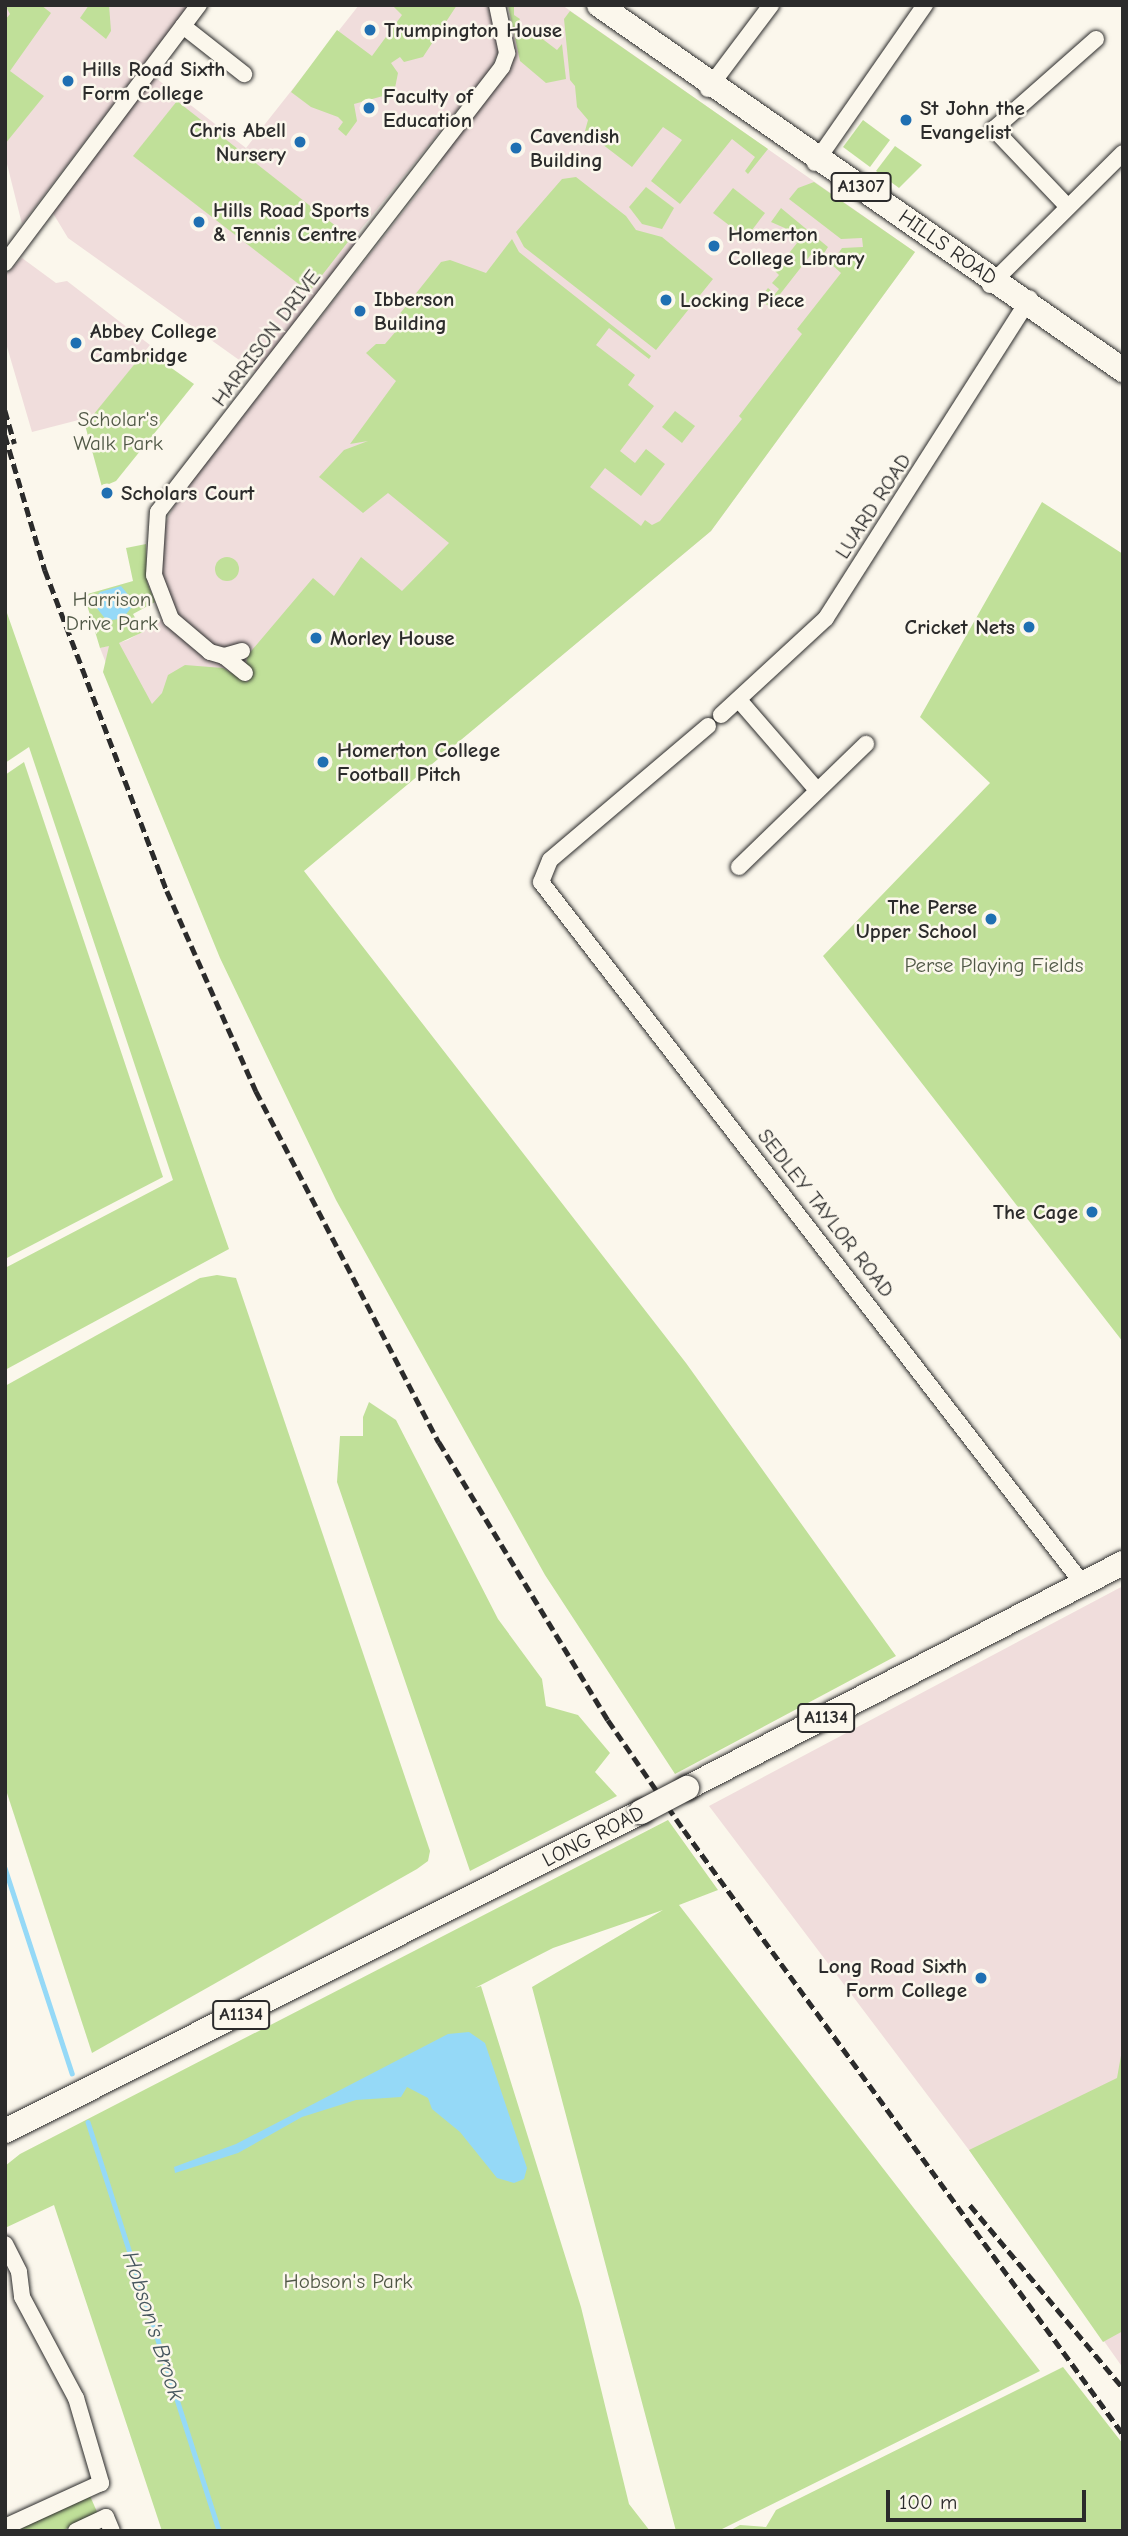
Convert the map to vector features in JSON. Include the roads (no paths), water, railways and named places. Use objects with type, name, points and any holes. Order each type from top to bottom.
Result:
[{"type":"main road","name":"HILLS ROAD","points":[[611,13],[710,87],[992,284],[1030,299],[1123,370]]},
{"type":"main road","name":"LONG ROAD","points":[[5,2131],[641,1812],[1123,1563]]},
{"type":"main road","name":"LONG ROAD","points":[[5,2139],[61,2105]]},
{"type":"street","points":[[5,263],[199,5]]},
{"type":"street","name":"HARRISON DRIVE","points":[[245,673],[224,656],[210,652],[189,638],[171,619],[157,591],[153,551],[158,512],[502,67],[508,53],[497,5]]},
{"type":"street","points":[[710,87],[771,5]]},
{"type":"street","points":[[816,161],[925,5]]},
{"type":"street","points":[[183,26],[244,74]]},
{"type":"street","points":[[1068,207],[994,129],[1096,39]]},
{"type":"street","points":[[992,284],[1123,153]]},
{"type":"street","name":"LUARD ROAD","points":[[721,715],[826,618],[1030,299]]},
{"type":"street","points":[[224,656],[242,651]]},
{"type":"street","points":[[739,700],[817,790]]},
{"type":"street","name":"SEDLEY TAYLOR ROAD","points":[[708,726],[544,867],[541,876],[545,888],[1083,1584]]},
{"type":"street","points":[[739,867],[866,744]]},
{"type":"street","points":[[5,2244],[19,2272],[22,2297],[76,2398],[101,2483],[5,2527]]},
{"type":"street","points":[[76,2531],[106,2517],[112,2531]]},
{"type":"water","points":[[121,586],[135,603],[123,618],[107,621],[92,602],[100,592]]},
{"type":"water","points":[[469,2032],[485,2043],[527,2168],[524,2179],[514,2183],[497,2178],[460,2132],[432,2109],[428,2098],[407,2087],[401,2097],[356,2100],[302,2117],[238,2153],[175,2173],[174,2167],[236,2144],[448,2034]]},
{"type":"waterway","name":"Hobson's Brook","points":[[5,1868],[72,2073]]},
{"type":"waterway","name":"Hobson's Brook","points":[[88,2122],[219,2531]]},
{"type":"railway","points":[[5,410],[15,444]]},
{"type":"railway","points":[[5,435],[45,570],[167,891],[256,1091],[439,1442],[608,1720],[684,1830],[1123,2434]]},
{"type":"railway","points":[[970,2205],[1123,2388]]},
{"type":"place","name":"Trumpington House","points":[[370,30]]},
{"type":"place","name":"Hills Road Sixth Form College","points":[[68,81]]},
{"type":"place","name":"Faculty of Education","points":[[369,108]]},
{"type":"place","name":"St John the Evangelist","points":[[906,120]]},
{"type":"place","name":"Chris Abell Nursery","points":[[300,142]]},
{"type":"place","name":"Cavendish Building","points":[[516,148]]},
{"type":"place","name":"Hills Road Sports & Tennis Centre","points":[[199,222]]},
{"type":"place","name":"Homerton College Library","points":[[714,246]]},
{"type":"place","name":"Locking Piece","points":[[666,300]]},
{"type":"place","name":"Ibberson Building","points":[[360,311]]},
{"type":"place","name":"Abbey College Cambridge","points":[[76,343]]},
{"type":"place","name":"Scholars Court","points":[[107,493]]},
{"type":"place","name":"Cricket Nets","points":[[1029,627]]},
{"type":"place","name":"Morley House","points":[[316,638]]},
{"type":"place","name":"Homerton College Football Pitch","points":[[323,762]]},
{"type":"place","name":"The Perse Upper School","points":[[991,919]]},
{"type":"place","name":"The Cage","points":[[1092,1212]]},
{"type":"place","name":"Long Road Sixth Form College","points":[[981,1978]]},
{"type":"park label","name":"Scholar's Walk Park","points":[[118,431]]},
{"type":"park label","name":"Harrison Drive Park","points":[[112,611]]},
{"type":"park label","name":"Perse Playing Fields","points":[[994,965]]},
{"type":"park label","name":"Hobson's Park","points":[[348,2281]]}]
